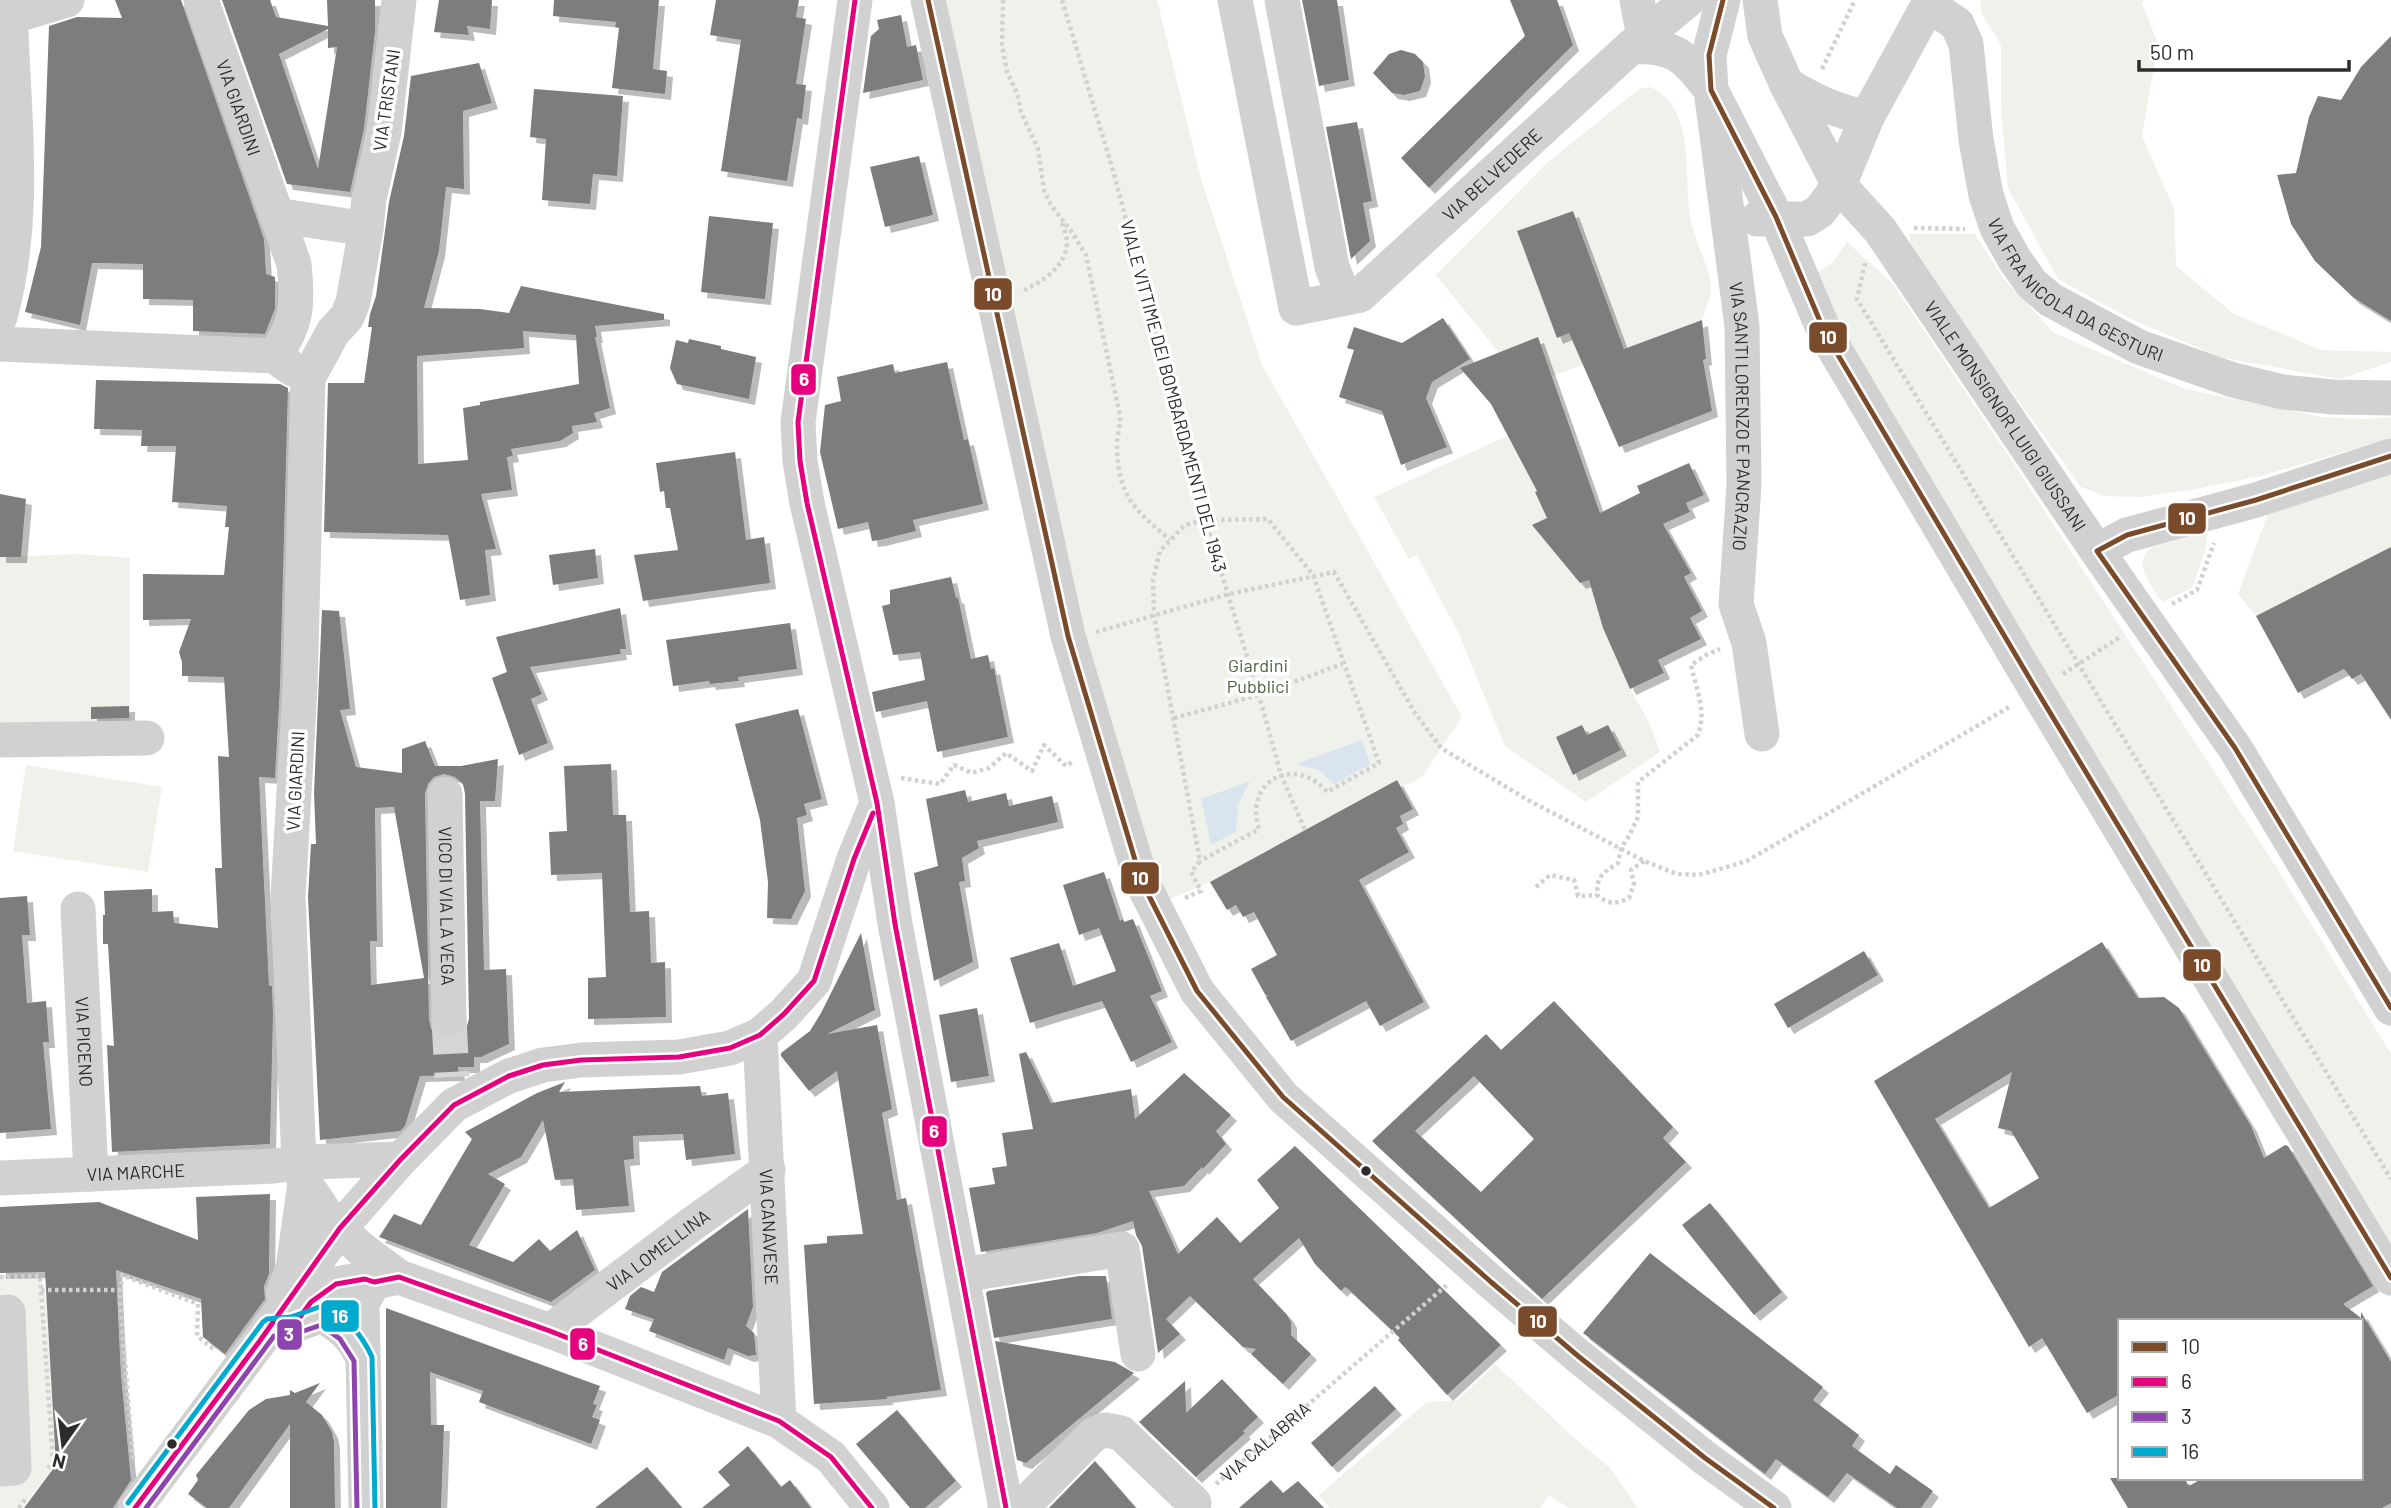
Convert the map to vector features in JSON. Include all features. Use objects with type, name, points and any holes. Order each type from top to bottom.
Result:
[{"type":"street","points":[[0,317],[11,266],[18,188],[10,8],[67,0]]},
{"type":"street","name":"VIA GIARDINI","points":[[201,0],[293,264],[297,291],[296,314],[290,333],[274,356]]},
{"type":"street","name":"VIA TRISTANI","points":[[347,317],[353,302],[384,132],[399,0]]},
{"type":"street","points":[[855,0],[798,422],[800,461],[807,503],[887,791],[895,923],[1006,1507],[1026,1503],[1094,1434],[1105,1430],[1121,1433],[1194,1503]]},
{"type":"street","points":[[928,0],[1068,636],[1141,880],[1197,990],[1283,1097],[1578,1356],[1705,1458],[1774,1508]]},
{"type":"street","name":"VIA BELVEDERE","points":[[1235,0],[1296,308],[1360,295],[1637,42],[1683,4],[1722,4]]},
{"type":"street","points":[[1282,0],[1332,267],[1340,287],[1350,297]]},
{"type":"street","points":[[1636,0],[1637,42],[1674,52],[1693,68],[1711,90],[1776,217],[1825,333],[2036,691],[2391,1278]]},
{"type":"street","points":[[1760,0],[1765,36]]},
{"type":"street","points":[[1729,221],[1776,217],[1807,219],[1820,211],[1839,185],[1867,117],[1930,2]]},
{"type":"street","name":"VIA FRA NICOLA DA GESTURI","points":[[1930,2],[1957,24],[1966,44],[1976,140],[1986,195],[1997,228],[2032,284],[2050,300],[2139,347],[2233,380],[2283,392],[2333,397],[2391,398]]},
{"type":"street","points":[[1722,4],[1741,12],[1765,36]]},
{"type":"street","name":"VIA SANTI LORENZO E PANCRAZIO","points":[[1722,4],[1709,55],[1711,90],[1742,326],[1744,485],[1736,604],[1756,680],[1762,734]]},
{"type":"street","name":"VIALE MONSIGNOR LUIGI GIUSSANI","points":[[1765,36],[1839,185],[1880,230],[2096,551],[2235,748],[2391,1008]]},
{"type":"street","points":[[1787,85],[1846,114],[1867,117]]},
{"type":"street","points":[[276,215],[368,214]]},
{"type":"street","points":[[0,344],[274,356],[308,378],[333,332],[347,317],[296,304]]},
{"type":"street","name":"VIA GIARDINI","points":[[281,1327],[293,1268],[289,897],[300,688],[308,378]]},
{"type":"street","points":[[2096,551],[2127,535],[2256,500],[2391,456]]},
{"type":"street","points":[[0,740],[147,738]]},
{"type":"street","points":[[157,1508],[281,1327],[340,1228],[401,1159],[453,1091],[543,1065],[581,1060],[679,1057],[730,1048],[760,1035],[784,1014],[814,981],[854,859],[887,791]]},
{"type":"street","name":"VICO DI VIA LA VEGA","points":[[445,794],[449,1019]]},
{"type":"street","name":"VIA PICENO","points":[[78,909],[91,1174]]},
{"type":"street","points":[[834,924],[865,917],[895,923]]},
{"type":"street","name":"VIA CANAVESE","points":[[760,1035],[779,1421]]},
{"type":"street","name":"VIA MARCHE","points":[[0,1178],[293,1171],[401,1159]]},
{"type":"street","name":"VIA LOMELLINA","points":[[550,1331],[768,1170]]},
{"type":"street","points":[[293,1171],[328,1217],[360,1248],[387,1280]]},
{"type":"street","points":[[962,1275],[1122,1249],[1138,1354]]},
{"type":"street","points":[[135,1508],[214,1401],[281,1327],[336,1284],[365,1279],[387,1280],[550,1331],[779,1421],[831,1457],[872,1508]]},
{"type":"street","points":[[366,1508],[362,1303],[387,1280]]},
{"type":"street","points":[[0,1313],[8,1312],[14,1468],[0,1469]]},
{"type":"street","points":[[281,1327],[321,1315],[344,1329],[359,1348],[363,1359]]},
{"type":"path","points":[[1003,0],[1002,45],[1007,72],[1038,149],[1044,190],[1086,256],[1119,411],[1117,447],[1125,496],[1170,540]]},
{"type":"path","name":"VIALE VITTIME DEI BOMBARDAMENTI DEL 1943","points":[[1062,0],[1114,174],[1205,520],[1281,775],[1305,830]]},
{"type":"path","points":[[1822,69],[1855,0]]},
{"type":"path","points":[[1814,60],[1827,76]]},
{"type":"path","points":[[1017,293],[1044,281],[1057,265],[1067,243],[1062,220]]},
{"type":"path","points":[[1911,228],[1973,229]]},
{"type":"path","points":[[1866,259],[1857,299],[2391,1179]]},
{"type":"path","points":[[1199,887],[1191,872],[1200,861],[1259,829],[1256,801],[1267,783],[1281,775],[1303,774],[1321,784],[1327,792],[1380,763],[1342,664],[1313,575],[1268,519],[1205,520],[1185,525],[1160,551],[1153,580],[1154,616],[1200,861]]},
{"type":"path","points":[[1087,635],[1229,594],[1334,572],[1415,713],[1441,748],[1528,800],[1644,861],[1677,874],[1699,875],[1747,860],[2036,691],[2145,620],[2197,590],[2213,548],[2214,537]]},
{"type":"path","points":[[1644,861],[1632,870],[1634,885],[1629,898],[1619,903],[1607,903],[1598,895],[1597,883],[1601,874],[1618,863],[1620,848],[1629,836],[1637,817],[1638,782],[1698,735],[1703,723],[1702,702],[1691,665],[1722,649],[1744,627]]},
{"type":"path","points":[[1174,718],[1259,695],[1342,664]]},
{"type":"path","points":[[887,791],[940,784],[954,765],[971,773],[989,768],[1006,753],[1032,771],[1044,745],[1066,766],[1083,754]]},
{"type":"path","points":[[1536,887],[1550,875],[1574,880],[1578,896],[1598,895]]},
{"type":"path","points":[[133,1459],[120,1302],[122,1275],[198,1304],[197,1336],[218,1352]]},
{"type":"path","name":"VIA CALABRIA","points":[[1194,1503],[1458,1275]]},
{"type":"path","points":[[0,1277],[40,1276],[41,1290],[121,1290]]},
{"type":"green space","name":"Giardini Pubblici","points":[[943,0],[1157,0],[1201,179],[1262,365],[1462,717],[1421,778],[1401,787],[1396,780],[1210,882],[1165,901],[1082,637]]},
{"type":"green space","points":[[1980,0],[2145,0],[2142,3],[2158,44],[2142,136],[2174,209],[2176,266],[2234,314],[2321,350],[2391,352],[2391,362],[2339,379],[2220,357],[2131,319],[2058,279],[2008,188],[2001,110],[2001,45],[1982,14]]},
{"type":"green space","points":[[1651,87],[1666,98],[1682,129],[1686,148],[1691,221],[1711,282],[1710,296],[1702,320],[1526,386],[1436,275],[1548,162],[1639,89]]},
{"type":"green space","points":[[1909,234],[1975,234],[2003,278],[2054,333],[2185,389],[2322,417],[2391,417],[2391,438],[2261,476],[2196,489],[2143,497],[2105,496],[2081,487],[1914,257]]},
{"type":"green space","points":[[1847,242],[1892,283],[2016,467],[2278,870],[2391,1054],[2391,1248],[1840,341],[1813,275],[1832,263]]},
{"type":"green space","points":[[1507,436],[1537,491],[1535,492],[1547,518],[1533,526],[1580,583],[1603,574],[1630,689],[1649,722],[1660,752],[1586,802],[1505,746],[1458,632],[1417,555],[1409,559],[1374,497]]},
{"type":"green space","points":[[2391,473],[2391,547],[2256,616],[2238,594],[2269,511]]},
{"type":"green space","points":[[2208,531],[2206,548],[2192,588],[2162,602],[2145,575],[2145,554],[2151,548]]},
{"type":"green space","points":[[81,554],[130,558],[130,727],[0,729],[0,557]]},
{"type":"green space","points":[[26,765],[162,787],[148,872],[13,851]]},
{"type":"green space","points":[[0,1275],[40,1276],[47,1299],[56,1465],[21,1508],[0,1508]]},
{"type":"green space","points":[[1495,1364],[1610,1468],[1638,1508],[1569,1508],[1549,1495],[1540,1508],[1330,1508],[1319,1495],[1427,1402],[1458,1400]]},
{"type":"shaded area","points":[[1362,740],[1370,764],[1334,784],[1319,770],[1296,764]]},
{"type":"shaded area","points":[[1250,781],[1238,805],[1236,832],[1211,845],[1201,799]]},
{"type":"building","points":[[115,0],[181,0],[264,239],[266,274],[275,277],[275,309],[265,334],[193,331],[193,300],[143,299],[143,264],[92,263],[80,325],[25,312],[41,247],[49,26],[77,17],[122,18]]},
{"type":"building","points":[[222,0],[270,0],[276,17],[328,26],[327,0],[375,0],[375,31],[364,129],[350,192],[287,184]],"holes":[[[328,29],[328,48],[337,47],[318,169],[279,54]]]},
{"type":"building","points":[[439,0],[492,0],[490,29],[467,26],[469,35],[434,32]]},
{"type":"building","points":[[554,0],[659,0],[653,69],[667,71],[665,94],[612,88],[619,28],[615,27],[616,22],[553,16]]},
{"type":"building","points":[[716,0],[799,0],[796,17],[806,19],[796,84],[806,85],[802,119],[797,118],[787,181],[721,171],[741,40],[710,35]]},
{"type":"building","points":[[1302,0],[1337,0],[1349,80],[1319,86]]},
{"type":"building","points":[[1510,0],[1557,0],[1573,45],[1429,188],[1401,158],[1525,36]]},
{"type":"building","points":[[901,15],[907,47],[916,45],[923,80],[863,93],[871,36],[879,29],[877,20]]},
{"type":"building","points":[[2391,36],[2391,321],[2354,298],[2315,261],[2291,224],[2277,175],[2296,173],[2309,117],[2318,96],[2341,100],[2361,67]]},
{"type":"building","points":[[1401,50],[1415,54],[1423,62],[1425,77],[1420,91],[1404,95],[1392,93],[1373,73],[1389,54]]},
{"type":"building","points":[[479,63],[492,103],[463,111],[464,189],[446,187],[439,251],[424,308],[480,309],[509,313],[521,286],[664,314],[664,320],[595,326],[610,408],[594,413],[597,422],[572,426],[573,433],[560,441],[511,449],[513,456],[507,457],[512,490],[481,494],[496,549],[485,550],[490,595],[460,600],[448,535],[324,532],[328,383],[364,383],[372,327],[368,327],[376,296],[389,202],[404,136],[411,76]],"holes":[[[523,331],[576,335],[579,384],[480,402],[480,405],[463,408],[468,460],[418,464],[417,356],[524,348]]]},
{"type":"building","points":[[534,89],[623,96],[617,176],[593,174],[590,204],[542,200],[546,139],[530,137]]},
{"type":"building","points":[[1357,122],[1372,201],[1363,203],[1370,241],[1351,259],[1326,127]]},
{"type":"building","points":[[919,156],[933,215],[885,227],[870,167]]},
{"type":"building","points":[[1573,211],[1624,349],[1702,320],[1706,359],[1703,360],[1712,411],[1619,447],[1569,333],[1557,338],[1517,231]]},
{"type":"building","points":[[709,216],[773,223],[765,299],[701,292]]},
{"type":"building","points":[[1443,318],[1470,359],[1432,382],[1426,398],[1447,447],[1401,465],[1382,411],[1339,397],[1354,350],[1347,348],[1354,327],[1402,343]]},
{"type":"building","points":[[1538,337],[1600,513],[1640,493],[1637,486],[1689,463],[1704,495],[1686,503],[1690,512],[1663,524],[1691,573],[1684,577],[1702,611],[1690,618],[1701,639],[1658,660],[1664,673],[1630,689],[1603,628],[1589,580],[1580,583],[1532,525],[1547,518],[1535,492],[1537,491],[1491,404],[1460,368]]},
{"type":"building","points":[[689,339],[756,357],[749,399],[677,384],[670,368],[676,340],[688,343]]},
{"type":"building","points":[[947,362],[964,440],[968,439],[983,504],[913,520],[916,531],[880,540],[872,541],[868,522],[838,529],[820,452],[825,405],[841,401],[837,377],[893,364],[895,373]]},
{"type":"building","points":[[96,380],[280,384],[288,388],[275,778],[259,777],[269,986],[272,986],[273,1014],[270,1144],[112,1152],[107,1045],[114,1046],[108,944],[103,944],[104,891],[152,889],[152,912],[173,911],[174,923],[218,928],[215,868],[222,868],[218,756],[229,757],[224,677],[182,676],[179,652],[191,619],[143,620],[143,574],[224,575],[229,527],[225,527],[227,506],[172,502],[176,446],[141,446],[142,430],[94,429]]},
{"type":"building","points":[[735,452],[746,540],[764,537],[770,583],[643,601],[634,555],[678,550],[670,508],[666,508],[664,491],[660,492],[656,463]]},
{"type":"building","points":[[0,494],[26,499],[21,557],[0,557]]},
{"type":"building","points":[[2391,547],[2391,720],[2361,674],[2352,679],[2344,669],[2298,693],[2256,616]]},
{"type":"building","points":[[595,549],[598,578],[553,585],[549,555]]},
{"type":"building","points":[[951,577],[971,659],[988,655],[991,669],[994,668],[1008,737],[937,752],[927,701],[876,712],[872,692],[925,680],[920,652],[893,655],[882,606],[890,604],[890,590]]},
{"type":"building","points":[[620,608],[626,649],[620,649],[621,654],[530,667],[542,694],[531,699],[548,743],[519,755],[492,678],[507,672],[496,637]]},
{"type":"building","points":[[322,610],[339,611],[350,709],[340,710],[356,767],[402,773],[402,749],[425,741],[435,766],[461,766],[498,759],[495,801],[480,801],[484,970],[506,969],[509,1044],[481,1057],[474,1057],[474,1067],[458,1067],[459,1075],[420,1076],[405,1126],[400,1131],[320,1140],[308,897],[311,844],[316,844],[314,793]],"holes":[[[444,774],[455,777],[463,784],[465,794],[469,1019],[466,1029],[459,1037],[450,1039],[439,1036],[431,1029],[429,1019],[425,794],[434,777]],[[394,807],[424,978],[371,985],[370,941],[377,941],[375,808]]]},
{"type":"building","points":[[790,623],[797,669],[738,677],[739,681],[710,684],[709,681],[673,686],[666,640]]},
{"type":"building","points":[[129,706],[129,718],[91,719],[91,707]]},
{"type":"building","points":[[798,709],[822,799],[804,804],[807,815],[797,818],[805,891],[791,919],[767,918],[768,882],[760,820],[735,724]]},
{"type":"building","points":[[1582,725],[1587,735],[1608,725],[1621,750],[1573,775],[1556,737]]},
{"type":"building","points":[[611,764],[613,815],[626,815],[630,912],[649,911],[651,963],[665,962],[666,1017],[588,1019],[588,978],[606,977],[602,873],[551,875],[549,832],[567,831],[564,766]]},
{"type":"building","points":[[1397,780],[1413,809],[1400,816],[1403,824],[1396,828],[1409,852],[1359,880],[1424,1002],[1380,1026],[1366,1001],[1291,1041],[1266,997],[1268,995],[1266,996],[1251,969],[1277,955],[1254,912],[1243,917],[1236,905],[1227,910],[1210,882]]},
{"type":"building","points":[[965,790],[968,802],[1006,793],[1009,806],[1052,796],[1058,822],[977,841],[979,848],[962,858],[965,881],[959,882],[973,962],[934,981],[914,873],[938,866],[926,799]]},
{"type":"building","points":[[1104,872],[1120,921],[1133,919],[1162,991],[1150,996],[1172,1042],[1131,1062],[1102,1001],[1030,1023],[1010,958],[1059,943],[1073,986],[1116,971],[1099,928],[1079,935],[1063,885]]},
{"type":"building","points":[[27,896],[30,935],[22,935],[27,1003],[46,1001],[49,1042],[43,1042],[51,1129],[0,1133],[0,898]]},
{"type":"building","points":[[861,933],[875,1010],[827,1034],[877,1025],[892,1109],[882,1113],[897,1200],[906,1198],[941,1390],[886,1397],[888,1399],[814,1404],[804,1245],[827,1243],[827,1236],[863,1234],[837,1071],[809,1091],[781,1053],[810,1031]]},
{"type":"building","points":[[2102,942],[2138,998],[2164,997],[2179,1008],[2251,1126],[2264,1158],[2285,1145],[2288,1146],[2373,1286],[2343,1304],[2361,1318],[2361,1312],[2391,1362],[2391,1503],[2382,1508],[2128,1508],[2110,1478],[2185,1480],[2189,1486],[2200,1480],[2363,1480],[2363,1319],[2118,1319],[2118,1395],[2087,1413],[2042,1338],[2029,1347],[1874,1081]],"holes":[[[2012,1072],[1998,1128],[2011,1131],[2039,1178],[1989,1208],[1935,1119]]]},
{"type":"building","points":[[1864,951],[1878,975],[1788,1028],[1774,1004]]},
{"type":"building","points":[[1554,1001],[1673,1127],[1663,1138],[1686,1162],[1542,1299],[1372,1141],[1486,1034],[1501,1050]],"holes":[[[1474,1076],[1534,1139],[1481,1192],[1415,1131]]]},
{"type":"building","points":[[977,1008],[989,1076],[951,1082],[939,1015]]},
{"type":"building","points":[[1026,1052],[1051,1103],[1131,1089],[1135,1119],[1184,1073],[1231,1115],[1216,1131],[1226,1144],[1203,1169],[1202,1167],[1184,1186],[1149,1191],[1178,1254],[1217,1217],[1240,1243],[1279,1208],[1257,1180],[1295,1146],[1501,1345],[1447,1395],[1398,1340],[1400,1338],[1348,1289],[1345,1287],[1341,1291],[1315,1264],[1299,1238],[1253,1279],[1287,1315],[1291,1322],[1291,1335],[1311,1354],[1283,1384],[1251,1354],[1256,1349],[1243,1347],[1190,1296],[1166,1319],[1180,1334],[1158,1353],[1142,1246],[1133,1221],[1097,1233],[981,1252],[969,1188],[995,1184],[992,1168],[1007,1166],[1002,1133],[1033,1129],[1019,1054]]},
{"type":"building","points":[[565,1082],[559,1092],[700,1086],[702,1096],[728,1093],[735,1154],[686,1160],[683,1134],[633,1136],[634,1159],[624,1160],[629,1206],[576,1210],[573,1179],[555,1180],[543,1120],[521,1157],[488,1174],[505,1184],[469,1245],[513,1262],[539,1239],[550,1251],[577,1230],[595,1270],[551,1302],[379,1237],[394,1214],[421,1225],[472,1139],[465,1132],[537,1093]]},
{"type":"building","points":[[270,1194],[269,1274],[264,1286],[265,1299],[225,1354],[203,1337],[201,1299],[116,1270],[121,1375],[131,1480],[113,1508],[24,1508],[56,1465],[45,1272],[0,1273],[0,1207],[99,1202],[198,1240],[196,1197]]},
{"type":"building","points":[[1710,1203],[1782,1292],[1754,1315],[1682,1225]]},
{"type":"building","points":[[748,1209],[753,1307],[746,1326],[754,1333],[756,1355],[748,1356],[728,1348],[724,1360],[649,1331],[654,1319],[625,1309],[630,1296],[641,1287],[654,1292],[662,1272]]},
{"type":"building","points":[[1650,1253],[1823,1387],[1813,1400],[1859,1435],[1852,1446],[1890,1474],[1896,1465],[1933,1491],[1921,1508],[1897,1508],[1847,1473],[1828,1497],[1776,1459],[1765,1474],[1583,1333]]},
{"type":"building","points":[[1079,1276],[1106,1276],[1112,1319],[994,1338],[986,1293],[988,1291]]},
{"type":"building","points":[[386,1308],[600,1386],[593,1404],[597,1405],[592,1417],[600,1420],[591,1444],[479,1402],[483,1391],[430,1372],[431,1425],[444,1425],[441,1508],[386,1508]]},
{"type":"building","points":[[995,1341],[1115,1362],[1134,1373],[1026,1463],[1017,1460]]},
{"type":"building","points":[[1222,1379],[1258,1417],[1243,1431],[1245,1433],[1196,1477],[1139,1422],[1185,1381],[1186,1413]]},
{"type":"building","points":[[320,1383],[306,1402],[322,1415],[332,1432],[335,1508],[290,1508],[290,1424],[229,1508],[207,1508],[188,1494],[198,1480],[196,1475],[249,1410],[266,1399],[290,1395],[290,1390],[295,1393]]},
{"type":"building","points":[[1375,1386],[1396,1409],[1332,1467],[1311,1443]]},
{"type":"building","points":[[897,1410],[956,1481],[925,1508],[910,1508],[856,1444]]},
{"type":"building","points":[[748,1446],[781,1487],[790,1480],[811,1508],[702,1508],[730,1485],[718,1472]]},
{"type":"building","points":[[1095,1461],[1136,1508],[1049,1508]]},
{"type":"building","points":[[647,1467],[682,1508],[595,1508]]},
{"type":"building","points":[[1271,1480],[1283,1493],[1298,1481],[1324,1508],[1239,1508]]},
{"type":"tunnel","points":[[449,1019],[452,1077]]},
{"type":"transit line","name":"6","points":[[855,0],[798,422],[800,461],[807,503],[877,803],[895,924],[1006,1508]]},
{"type":"transit line","name":"10","points":[[928,0],[1068,636],[1141,880],[1197,991],[1283,1097],[1578,1356],[1705,1458],[1774,1508]]},
{"type":"transit line","name":"10","points":[[1723,0],[1709,55],[1711,90],[1776,217],[1825,333],[2391,1278]]},
{"type":"transit line","name":"10","points":[[2391,456],[2256,500],[2127,535],[2097,551],[2235,748],[2391,1008]]},
{"type":"transit line","name":"6","points":[[135,1508],[340,1228],[401,1159],[454,1105],[509,1076],[543,1065],[581,1060],[679,1057],[730,1048],[760,1035],[784,1014],[814,981],[854,859],[873,813]]},
{"type":"transit line","name":"6","points":[[282,1341],[311,1302],[336,1284],[365,1279],[374,1282],[399,1277],[550,1331],[779,1421],[831,1457],[872,1508]]},
{"type":"transit line","name":"16","points":[[128,1503],[263,1322],[267,1319],[291,1317],[322,1306],[338,1314],[352,1326],[372,1357],[375,1508]]},
{"type":"transit line","name":"3","points":[[146,1508],[274,1336],[295,1334],[321,1325],[340,1339],[354,1361],[357,1508]]}]
